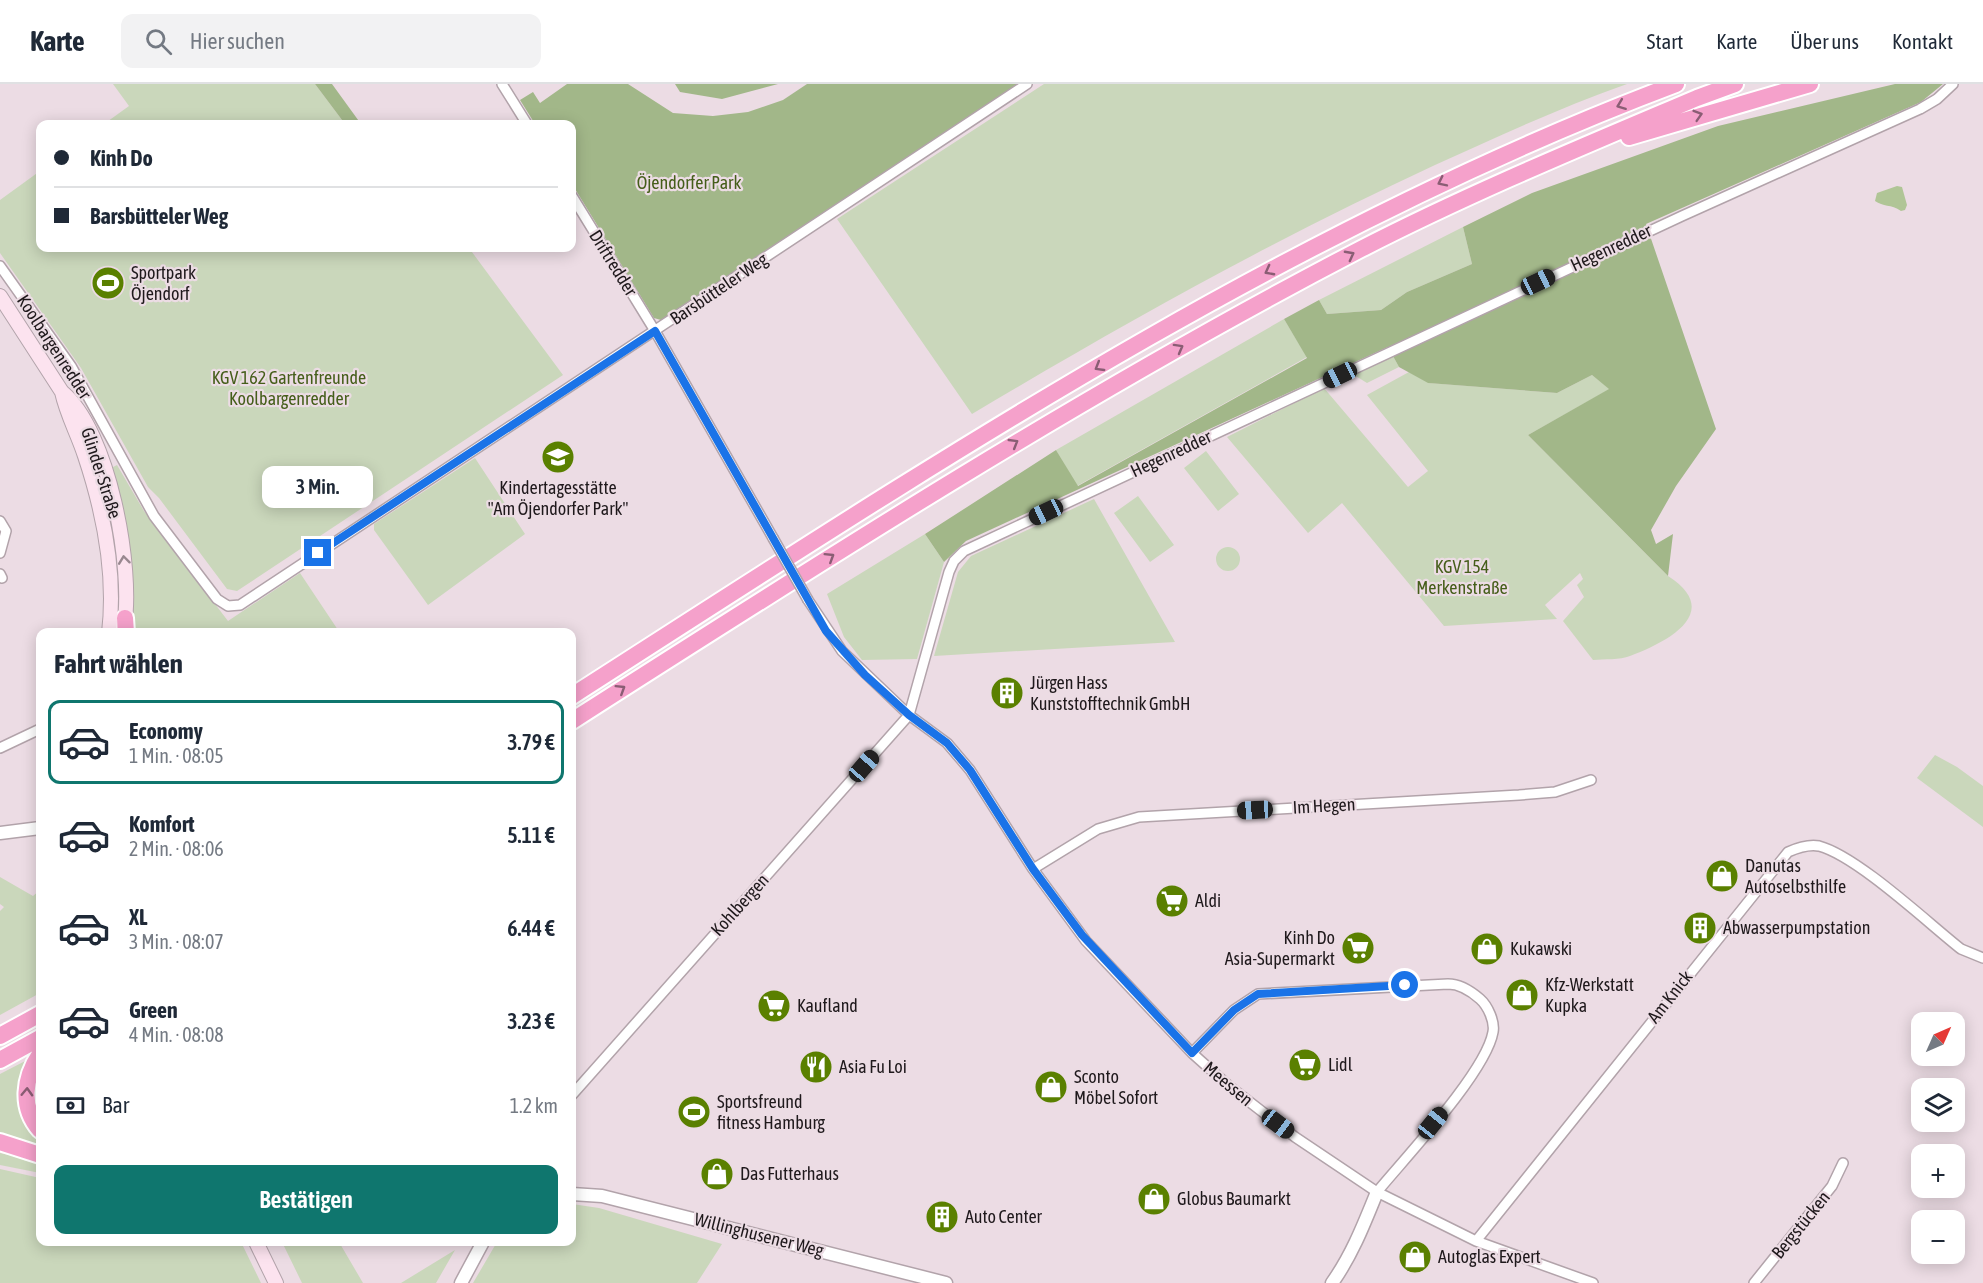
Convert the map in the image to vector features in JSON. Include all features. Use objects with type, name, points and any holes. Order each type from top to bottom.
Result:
[{"type":"highway","points":[[576,693],[952,454],[1239,287],[1352,226],[1453,177],[1536,140],[1676,84]]},
{"type":"highway","points":[[576,718],[848,546],[1073,408],[1252,307],[1364,248],[1542,164],[1735,84]]},
{"type":"highway","points":[[1542,164],[1810,84]]},
{"type":"highway","points":[[0,1036],[36,1016]]},
{"type":"highway","points":[[0,1060],[36,1040]]},
{"type":"highway","points":[[36,1062],[26,1092],[30,1116],[36,1124]]},
{"type":"highway","points":[[0,1142],[36,1154]]},
{"type":"main road","name":"Glinder Straße","points":[[0,296],[62,392],[74,402],[96,446],[113,497],[125,570],[125,628]]},
{"type":"main road","name":"Glinder Straße","points":[[62,392],[65,408],[86,456],[104,524],[110,570],[109,628]]},
{"type":"main road","points":[[258,1246],[276,1283]]},
{"type":"street","points":[[502,84],[524,120]]},
{"type":"street","name":"Barsbütteler Weg","points":[[228,606],[240,605],[1027,84]]},
{"type":"street","name":"Hegenredder","points":[[909,715],[949,572],[954,561],[973,545],[1682,216],[1920,109],[1937,99],[1953,84]]},
{"type":"street","name":"Driftredder","points":[[576,203],[655,331]]},
{"type":"street","name":"Koolbargenredder","points":[[0,266],[71,366],[154,516],[217,599],[228,606]]},
{"type":"street","points":[[655,331],[808,600],[842,651],[909,715]]},
{"type":"street","points":[[0,520],[6,531],[0,553]]},
{"type":"street","name":"Meessen","points":[[909,715],[947,743],[970,770],[1033,869],[1086,940],[1192,1053],[1261,1112],[1377,1192],[1476,1241],[1593,1283]]},
{"type":"street","name":"Kohlbergen","points":[[576,1090],[909,715]]},
{"type":"street","points":[[0,748],[36,731]]},
{"type":"street","name":"Im Hegen","points":[[1033,869],[1108,824],[1139,817],[1519,795],[1555,792],[1591,780]]},
{"type":"street","points":[[0,833],[36,828]]},
{"type":"street","name":"Am Knick","points":[[1476,1241],[1788,852],[1800,847],[1818,846],[1849,860],[1961,949],[1983,958]]},
{"type":"street","points":[[1192,1053],[1234,1010],[1258,994],[1448,984],[1474,993],[1487,1005],[1493,1030],[1486,1052],[1468,1080],[1377,1192],[1362,1231],[1345,1265],[1332,1283]]},
{"type":"street","name":"Bergstücken","points":[[1754,1283],[1832,1186],[1843,1163]]},
{"type":"street","name":"Willinghusener Weg","points":[[576,1194],[602,1196],[945,1283]]},
{"type":"street","points":[[461,1283],[481,1246]]},
{"type":"green space","points":[[113,84],[315,84],[342,120],[110,120],[129,106]]},
{"type":"green space","points":[[315,84],[332,84],[358,120],[342,120]]},
{"type":"green space","name":"Öjendorfer Park","points":[[567,84],[628,84],[673,113],[713,116],[748,112],[783,100],[807,84],[1020,84],[661,320],[654,318],[576,191],[576,120],[532,120],[520,100],[533,92],[540,103]]},
{"type":"green space","points":[[675,84],[778,84],[722,99],[680,92]]},
{"type":"green space","points":[[1044,84],[1627,84],[1507,133],[1316,222],[1143,315],[972,414],[837,219]]},
{"type":"green space","points":[[1895,84],[1943,84],[1921,102],[1646,224],[1716,429],[1676,486],[1651,530],[1656,544],[1673,534],[1668,576],[1528,435],[1609,389],[1592,375],[1557,393],[1428,383],[1399,367],[1388,347],[966,541],[944,562],[925,534],[1056,450],[1078,486],[1307,358],[1284,319],[1319,300],[1327,314],[1381,310],[1407,292],[1472,264],[1463,227],[1532,193],[1718,126]]},
{"type":"green space","name":"KGV 162 Gartenfreunde Koolbargenredder","points":[[36,174],[36,252],[472,252],[563,375],[237,591],[227,589],[159,498],[148,487],[81,368],[0,253],[0,200]]},
{"type":"green space","points":[[1463,227],[1472,264],[1407,292],[1381,310],[1327,314],[1319,300]]},
{"type":"green space","points":[[1284,319],[1307,357],[1077,486],[1056,450]]},
{"type":"green space","points":[[1393,356],[1399,367],[1367,383],[1354,375]]},
{"type":"green space","name":"KGV 154 Merkenstraße","points":[[1409,372],[1429,383],[1557,393],[1592,375],[1610,389],[1528,435],[1668,576],[1684,589],[1691,602],[1691,613],[1684,624],[1660,643],[1630,656],[1593,660],[1563,621],[1584,597],[1577,585],[1583,579],[1580,573],[1545,605],[1557,619],[1444,626],[1342,503],[1308,533],[1227,437],[1324,388],[1408,487],[1428,471],[1367,395]]},
{"type":"green space","points":[[1206,451],[1239,494],[1218,511],[1184,468]]},
{"type":"green space","points":[[475,458],[525,534],[428,605],[374,530],[374,524]]},
{"type":"green space","points":[[117,465],[144,511],[228,621],[300,573],[337,628],[132,628],[129,541],[111,468]]},
{"type":"green space","points":[[1138,496],[1174,545],[1150,562],[1114,513]]},
{"type":"green space","points":[[1094,499],[1175,642],[934,656],[958,572],[971,556]]},
{"type":"green space","points":[[925,534],[944,562],[917,659],[862,660],[844,637],[827,594]]},
{"type":"green space","points":[[1228,547],[1236,551],[1240,559],[1236,567],[1228,571],[1220,567],[1216,559],[1220,551]]},
{"type":"green space","points":[[1935,755],[1957,767],[1983,786],[1983,827],[1917,778]]},
{"type":"green space","points":[[0,877],[33,896],[36,893],[36,995],[0,1015],[0,911],[4,907],[0,904]]},
{"type":"green space","points":[[31,1058],[23,1077],[36,1121],[36,1147],[0,1137],[0,1074]]},
{"type":"green space","points":[[0,1153],[36,1161],[36,1172],[0,1165]]},
{"type":"green space","points":[[0,1169],[36,1177],[36,1246],[243,1246],[261,1283],[0,1283]]},
{"type":"green space","points":[[576,1205],[599,1208],[722,1244],[697,1283],[473,1283],[495,1246],[576,1246]]},
{"type":"green space","points":[[284,1246],[341,1246],[363,1283],[302,1283]]},
{"type":"green space","points":[[455,1250],[436,1283],[401,1283]]},
{"type":"shaded area","points":[[1897,186],[1902,187],[1907,205],[1905,210],[1901,211],[1875,201],[1877,193]]},
{"type":"place","name":"Sportpark Öjendorf","points":[[108,283]]},
{"type":"place","name":"Kindertagesstätte \"Am Öjendorfer Park\"","points":[[558,457]]},
{"type":"place","name":"Jürgen Hass Kunststofftechnik GmbH","points":[[1007,693]]},
{"type":"place","name":"Danutas Autoselbsthilfe","points":[[1722,876]]},
{"type":"place","name":"Aldi","points":[[1172,901]]},
{"type":"place","name":"Abwasserpumpstation","points":[[1700,928]]},
{"type":"place","name":"Kinh Do Asia-Supermarkt","points":[[1358,948]]},
{"type":"place","name":"Kukawski","points":[[1487,949]]},
{"type":"place","name":"Kfz-Werkstatt Kupka","points":[[1522,995]]},
{"type":"place","name":"Kaufland","points":[[774,1006]]},
{"type":"place","name":"Lidl","points":[[1305,1065]]},
{"type":"place","name":"Asia Fu Loi","points":[[816,1067]]},
{"type":"place","name":"Sconto Möbel Sofort","points":[[1051,1087]]},
{"type":"place","name":"Sportsfreund fitness Hamburg","points":[[694,1112]]},
{"type":"place","name":"Das Futterhaus","points":[[717,1174]]},
{"type":"place","name":"Globus Baumarkt","points":[[1154,1199]]},
{"type":"place","name":"Auto Center","points":[[942,1217]]},
{"type":"place","name":"Autoglas Expert","points":[[1415,1257]]},
{"type":"route","points":[[318,553],[655,331],[826,631],[865,675],[909,715],[947,743],[970,770],[1033,869],[1082,935],[1192,1053],[1234,1010],[1258,994],[1405,985]]}]
